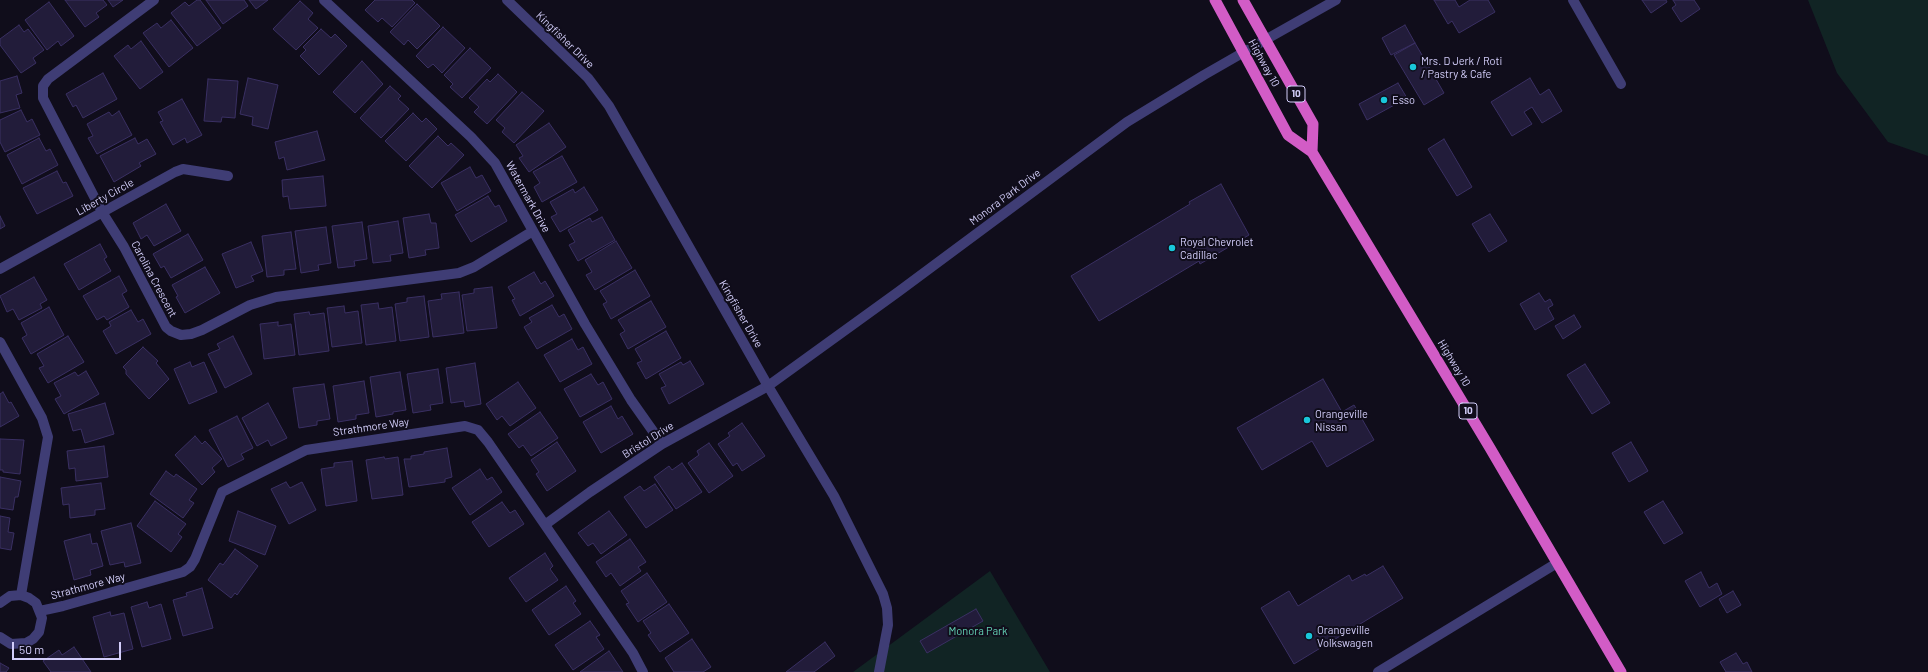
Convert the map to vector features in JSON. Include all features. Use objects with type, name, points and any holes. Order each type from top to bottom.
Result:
[{"type":"highway","name":"Highway 10","points":[[1215,0],[1288,135],[1312,152],[1490,448],[1621,672]]},
{"type":"highway","name":"Highway 10","points":[[1242,0],[1313,124],[1312,152]]},
{"type":"street","name":"Carolina Crescent","points":[[154,0],[48,79],[43,89],[43,98],[102,212],[124,247],[166,327],[171,332],[181,335],[202,330],[250,304],[276,297],[459,273],[474,267],[533,231]]},
{"type":"street","name":"Watermark Drive","points":[[324,0],[471,137],[495,163],[628,394],[662,444]]},
{"type":"street","name":"Kingfisher Drive","points":[[507,0],[588,78],[609,106],[768,386],[834,496],[884,594],[888,625],[879,672]]},
{"type":"street","name":"Monora Park Drive","points":[[768,386],[898,292],[1127,122],[1243,52],[1336,0]]},
{"type":"street","points":[[1573,0],[1621,84]]},
{"type":"street","name":"Liberty Circle","points":[[0,269],[183,169],[228,176]]},
{"type":"street","points":[[0,342],[42,418],[48,437],[21,595],[10,596],[0,602]]},
{"type":"street","name":"Bristol Drive","points":[[546,524],[590,492],[662,444],[768,386]]},
{"type":"street","name":"Strathmore Way","points":[[40,610],[63,606],[182,572],[190,567],[195,559],[220,496],[225,489],[306,450],[321,446],[471,426],[483,434],[546,524],[633,653],[643,672]]},
{"type":"street","points":[[1378,672],[1557,563]]},
{"type":"street","name":"Strathmore Way","points":[[0,637],[11,644],[17,645],[26,643],[33,639],[41,626],[40,610],[36,603],[21,595]]},
{"type":"green space","points":[[1808,0],[1928,0],[1928,156],[1888,142],[1837,73]]},
{"type":"green space","name":"Monora Park","points":[[990,571],[1050,672],[853,672]]},
{"type":"building","points":[[65,0],[103,0],[107,5],[96,13],[99,17],[85,27]]},
{"type":"building","points":[[108,0],[123,0],[113,7]]},
{"type":"building","points":[[197,0],[200,0],[221,28],[197,46],[171,13],[185,2],[189,6]]},
{"type":"building","points":[[206,0],[244,0],[248,6],[223,24]]},
{"type":"building","points":[[249,0],[268,0],[256,9]]},
{"type":"building","points":[[375,0],[412,0],[415,3],[392,27],[382,18],[378,22],[365,10]]},
{"type":"building","points":[[1434,0],[1455,0],[1459,7],[1470,0],[1488,0],[1495,12],[1459,33],[1452,21],[1448,24]]},
{"type":"building","points":[[1642,0],[1666,0],[1667,2],[1651,13]]},
{"type":"building","points":[[1673,0],[1694,0],[1700,9],[1681,22],[1672,8],[1676,5]]},
{"type":"building","points":[[300,1],[313,13],[308,19],[318,28],[296,50],[273,29]]},
{"type":"building","points":[[49,2],[74,36],[61,46],[58,41],[47,50],[25,20]]},
{"type":"building","points":[[417,4],[440,26],[417,49],[408,40],[404,45],[390,32]]},
{"type":"building","points":[[171,20],[193,48],[169,67],[143,33],[157,23],[161,28]]},
{"type":"building","points":[[19,25],[24,32],[28,29],[44,50],[33,58],[36,63],[21,73],[0,45],[0,39]]},
{"type":"building","points":[[1405,25],[1415,43],[1391,55],[1382,38]]},
{"type":"building","points":[[443,27],[465,48],[442,73],[433,64],[428,68],[416,56]]},
{"type":"building","points":[[321,29],[331,38],[335,34],[347,46],[319,75],[300,56],[306,50],[303,47]]},
{"type":"building","points":[[141,41],[163,72],[140,89],[114,56],[128,45],[131,49]]},
{"type":"building","points":[[1415,43],[1444,93],[1424,105],[1394,55]]},
{"type":"building","points":[[470,48],[491,68],[462,98],[450,87],[453,84],[444,75]]},
{"type":"building","points":[[362,61],[383,84],[355,113],[333,92]]},
{"type":"building","points":[[103,73],[117,99],[83,118],[76,105],[73,107],[66,94]]},
{"type":"building","points":[[498,74],[517,92],[487,124],[474,112],[479,107],[469,98],[487,79],[490,82]]},
{"type":"building","points":[[17,76],[22,93],[16,95],[20,108],[0,113],[0,81]]},
{"type":"building","points":[[248,78],[278,85],[268,129],[252,125],[253,117],[240,114]]},
{"type":"building","points":[[1530,78],[1540,95],[1549,89],[1562,111],[1542,123],[1532,107],[1524,112],[1532,124],[1512,136],[1491,102]]},
{"type":"building","points":[[208,79],[238,81],[235,118],[222,117],[221,122],[204,121]]},
{"type":"building","name":"Esso","points":[[1398,83],[1407,98],[1367,120],[1359,104]]},
{"type":"building","points":[[390,86],[401,96],[398,99],[409,109],[381,138],[360,118]]},
{"type":"building","points":[[522,92],[544,111],[514,143],[502,132],[505,128],[496,120]]},
{"type":"building","points":[[182,99],[202,135],[187,143],[185,138],[173,145],[160,122],[163,121],[158,112]]},
{"type":"building","points":[[21,110],[27,122],[32,119],[40,135],[5,152],[0,142],[0,120]]},
{"type":"building","points":[[119,111],[132,135],[97,154],[88,138],[93,136],[87,124],[109,112],[112,116]]},
{"type":"building","points":[[413,113],[422,122],[426,118],[437,129],[406,161],[385,141]]},
{"type":"building","points":[[549,123],[566,147],[529,172],[519,158],[523,156],[516,145]]},
{"type":"building","points":[[317,131],[325,160],[287,170],[284,157],[279,159],[275,142]]},
{"type":"building","points":[[438,136],[448,146],[451,143],[464,155],[432,188],[409,166]]},
{"type":"building","points":[[39,138],[46,151],[50,149],[58,165],[22,184],[7,155]]},
{"type":"building","points":[[135,138],[138,144],[147,139],[156,154],[139,163],[141,166],[114,182],[100,156]]},
{"type":"building","points":[[1444,139],[1472,187],[1457,196],[1428,149]]},
{"type":"building","points":[[562,156],[577,182],[542,202],[534,187],[540,183],[533,172]]},
{"type":"building","points":[[470,167],[476,178],[482,175],[491,191],[457,211],[441,183]]},
{"type":"building","points":[[57,171],[63,183],[66,182],[73,196],[37,214],[23,188]]},
{"type":"building","points":[[323,176],[326,206],[290,209],[288,196],[283,197],[282,180]]},
{"type":"building","name":"Royal Chevrolet Cadillac","points":[[1221,184],[1249,235],[1200,264],[1199,261],[1099,321],[1071,276],[1190,204],[1189,202]]},
{"type":"building","points":[[584,187],[598,210],[560,232],[551,217],[557,214],[550,202],[573,189],[575,193]]},
{"type":"building","points":[[488,196],[495,207],[499,205],[507,221],[471,242],[455,215]]},
{"type":"building","points":[[166,204],[181,231],[154,246],[147,235],[141,239],[133,223]]},
{"type":"building","points":[[429,214],[431,223],[436,223],[439,248],[425,250],[426,255],[409,258],[403,218]]},
{"type":"building","points":[[1490,214],[1507,241],[1489,252],[1472,224]]},
{"type":"building","points":[[0,216],[5,226],[0,229]]},
{"type":"building","points":[[602,217],[615,240],[578,261],[569,245],[575,242],[568,230],[590,218],[592,222]]},
{"type":"building","points":[[398,221],[403,253],[390,255],[391,261],[373,263],[368,226]]},
{"type":"building","points":[[362,222],[367,259],[354,261],[355,266],[338,268],[332,226]]},
{"type":"building","points":[[326,227],[331,263],[318,265],[319,270],[301,273],[295,231]]},
{"type":"building","points":[[291,232],[296,269],[284,270],[284,275],[267,277],[262,236]]},
{"type":"building","points":[[188,234],[203,260],[171,278],[164,266],[161,268],[153,254]]},
{"type":"building","points":[[616,241],[632,268],[595,290],[586,275],[592,272],[585,260]]},
{"type":"building","points":[[251,242],[263,271],[251,276],[254,281],[236,288],[222,254]]},
{"type":"building","points":[[100,244],[107,257],[104,259],[111,271],[79,290],[64,264]]},
{"type":"building","points":[[205,267],[220,293],[185,313],[176,297],[178,296],[172,285]]},
{"type":"building","points":[[635,270],[650,296],[611,319],[603,304],[607,302],[600,291]]},
{"type":"building","points":[[534,272],[541,284],[545,281],[554,296],[520,316],[512,300],[515,299],[508,287]]},
{"type":"building","points":[[119,276],[127,291],[122,294],[129,307],[107,320],[104,316],[97,320],[83,296]]},
{"type":"building","points":[[34,277],[47,300],[40,304],[42,308],[19,320],[13,309],[7,312],[0,296]]},
{"type":"building","points":[[492,287],[497,328],[467,331],[462,295],[474,293],[474,289]]},
{"type":"building","points":[[459,292],[464,333],[433,337],[428,301],[442,299],[441,294]]},
{"type":"building","points":[[1539,293],[1545,302],[1550,299],[1553,305],[1548,308],[1554,319],[1535,330],[1520,304]]},
{"type":"building","points":[[424,296],[429,337],[400,341],[395,304],[407,302],[407,298]]},
{"type":"building","points":[[651,301],[666,327],[628,349],[620,334],[625,331],[618,320]]},
{"type":"building","points":[[378,303],[379,309],[392,307],[396,341],[366,345],[361,305]]},
{"type":"building","points":[[552,305],[559,317],[564,314],[572,329],[537,349],[524,327],[532,322],[529,318]]},
{"type":"building","points":[[344,306],[345,313],[358,311],[362,343],[332,347],[327,308]]},
{"type":"building","points":[[49,307],[64,335],[31,354],[22,338],[27,335],[21,323]]},
{"type":"building","points":[[131,310],[138,322],[143,319],[151,334],[116,354],[103,331],[111,326],[109,322]]},
{"type":"building","points":[[309,312],[310,315],[324,313],[329,351],[299,355],[294,314]]},
{"type":"building","points":[[1574,315],[1581,327],[1563,339],[1555,326]]},
{"type":"building","points":[[278,322],[278,326],[291,324],[295,355],[264,359],[260,324]]},
{"type":"building","points":[[666,331],[681,358],[646,379],[637,363],[642,361],[635,349]]},
{"type":"building","points":[[68,336],[84,362],[48,383],[39,368],[44,366],[37,354]]},
{"type":"building","points":[[233,336],[252,374],[225,388],[208,354],[220,349],[217,344]]},
{"type":"building","points":[[572,339],[578,350],[583,347],[592,364],[560,382],[544,355]]},
{"type":"building","points":[[143,347],[158,361],[156,363],[169,379],[149,399],[126,374],[126,370],[123,367]]},
{"type":"building","points":[[690,361],[704,384],[669,404],[661,388],[666,386],[659,374],[681,362],[683,365]]},
{"type":"building","points":[[190,362],[192,367],[204,362],[217,392],[189,404],[174,369]]},
{"type":"building","points":[[475,363],[481,404],[465,407],[464,401],[451,403],[446,368]]},
{"type":"building","points":[[1585,364],[1610,403],[1592,414],[1567,375]]},
{"type":"building","points":[[438,369],[443,403],[430,405],[431,410],[413,413],[407,374]]},
{"type":"building","points":[[86,371],[99,394],[64,414],[55,399],[61,396],[54,383],[75,372],[78,376]]},
{"type":"building","points":[[400,372],[406,410],[376,417],[370,377]]},
{"type":"building","points":[[591,374],[598,385],[603,382],[612,399],[580,417],[564,389]]},
{"type":"building","name":"Orangeville Nissan","points":[[1323,379],[1342,412],[1354,405],[1374,440],[1327,467],[1312,441],[1262,470],[1237,428]]},
{"type":"building","points":[[364,381],[369,413],[356,415],[356,419],[338,422],[333,386]]},
{"type":"building","points":[[518,382],[536,408],[510,426],[502,416],[497,420],[486,404]]},
{"type":"building","points":[[324,384],[330,419],[317,421],[317,425],[299,428],[293,388]]},
{"type":"building","points":[[3,392],[19,416],[0,427],[0,394]]},
{"type":"building","points":[[105,403],[114,434],[85,443],[81,429],[73,431],[68,414]]},
{"type":"building","points":[[268,403],[287,438],[271,446],[268,440],[257,446],[242,418]]},
{"type":"building","points":[[611,406],[618,419],[622,416],[633,434],[601,453],[583,422]]},
{"type":"building","points":[[540,412],[558,438],[531,456],[523,445],[519,448],[508,434]]},
{"type":"building","points":[[237,416],[253,448],[241,454],[244,459],[228,467],[209,430]]},
{"type":"building","points":[[742,423],[765,456],[742,471],[737,463],[733,466],[718,444],[730,436],[728,433]]},
{"type":"building","points":[[195,436],[202,444],[205,441],[222,459],[212,468],[215,472],[202,485],[175,455]]},
{"type":"building","points":[[0,439],[24,440],[20,474],[3,472],[3,470],[0,470]]},
{"type":"building","points":[[557,442],[576,471],[547,491],[536,474],[539,472],[531,460]]},
{"type":"building","points":[[1631,442],[1648,471],[1629,482],[1612,453]]},
{"type":"building","points":[[709,443],[733,476],[709,493],[688,463],[699,455],[697,451]]},
{"type":"building","points":[[104,446],[108,477],[76,481],[75,468],[69,469],[67,451]]},
{"type":"building","points":[[447,448],[452,477],[445,479],[445,482],[409,487],[404,459],[411,459],[411,456],[424,454],[424,452]]},
{"type":"building","points":[[384,457],[385,459],[398,457],[403,495],[372,499],[366,460]]},
{"type":"building","points":[[352,461],[357,501],[326,506],[321,469],[334,467],[334,463]]},
{"type":"building","points":[[682,463],[702,492],[676,509],[654,477],[669,466],[672,470]]},
{"type":"building","points":[[480,469],[487,480],[492,477],[502,492],[470,515],[452,488]]},
{"type":"building","points":[[166,471],[174,477],[176,474],[197,489],[189,500],[194,503],[183,518],[150,494]]},
{"type":"building","points":[[0,477],[21,481],[18,497],[15,497],[13,510],[0,508]]},
{"type":"building","points":[[286,482],[290,488],[302,482],[316,510],[289,524],[271,489]]},
{"type":"building","points":[[101,483],[105,509],[95,510],[95,515],[70,518],[69,504],[63,505],[61,488]]},
{"type":"building","points":[[655,484],[673,510],[646,528],[624,497],[640,486],[644,491]]},
{"type":"building","points":[[155,501],[186,524],[178,534],[182,537],[171,552],[137,526]]},
{"type":"building","points":[[1663,501],[1683,533],[1664,544],[1644,512]]},
{"type":"building","points":[[502,502],[510,513],[515,510],[524,524],[489,547],[472,522]]},
{"type":"building","points":[[238,511],[276,526],[265,555],[229,541]]},
{"type":"building","points":[[609,511],[627,535],[601,554],[593,543],[588,546],[578,533]]},
{"type":"building","points":[[0,516],[10,518],[8,532],[14,533],[11,550],[0,548]]},
{"type":"building","points":[[131,523],[141,563],[125,567],[124,562],[110,565],[101,531]]},
{"type":"building","points":[[90,534],[92,544],[97,543],[103,566],[90,570],[91,575],[74,580],[64,541]]},
{"type":"building","points":[[630,539],[646,562],[638,567],[641,571],[620,586],[611,573],[606,577],[596,562]]},
{"type":"building","points":[[235,549],[258,566],[237,595],[235,593],[231,598],[208,580],[220,563],[223,565]]},
{"type":"building","points":[[545,553],[553,566],[550,569],[558,580],[526,602],[509,578]]},
{"type":"building","name":"Orangeville Volkswagen","points":[[1383,566],[1403,598],[1294,664],[1261,608],[1289,591],[1298,606],[1349,575],[1352,581],[1365,574],[1366,576]]},
{"type":"building","points":[[1701,572],[1709,588],[1717,583],[1722,594],[1700,607],[1685,581]]},
{"type":"building","points":[[647,573],[667,602],[638,622],[626,604],[629,603],[621,591]]},
{"type":"building","points":[[566,586],[576,601],[573,603],[581,614],[549,635],[532,610]]},
{"type":"building","points":[[202,588],[213,628],[183,636],[173,600],[187,596],[186,593]]},
{"type":"building","points":[[1733,591],[1741,605],[1727,613],[1719,599]]},
{"type":"building","points":[[147,602],[149,608],[161,604],[171,639],[142,647],[131,607]]},
{"type":"building","points":[[669,604],[689,633],[660,652],[648,635],[651,633],[643,621]]},
{"type":"building","points":[[976,609],[983,621],[927,653],[920,641]]},
{"type":"building","points":[[110,612],[111,616],[124,613],[133,649],[104,657],[93,617]]},
{"type":"building","points":[[590,621],[600,635],[596,637],[604,649],[573,670],[555,645]]},
{"type":"building","points":[[692,639],[711,667],[703,672],[674,672],[665,658]]},
{"type":"building","points":[[825,642],[835,656],[814,672],[786,672]]},
{"type":"building","points":[[74,647],[91,672],[51,672],[43,661],[59,650],[62,655]]},
{"type":"building","points":[[609,651],[623,672],[580,672]]},
{"type":"building","points":[[1736,653],[1743,664],[1747,662],[1752,672],[1726,672],[1720,662]]},
{"type":"building","points":[[0,663],[9,668],[6,672],[0,672]]},
{"type":"place","name":"Mrs. D Jerk / Roti / Pastry & Cafe","points":[[1413,67]]},
{"type":"place","name":"Esso","points":[[1384,100]]},
{"type":"place","name":"Royal Chevrolet Cadillac","points":[[1172,248]]},
{"type":"place","name":"Orangeville Nissan","points":[[1307,420]]},
{"type":"place","name":"Orangeville Volkswagen","points":[[1309,636]]}]
